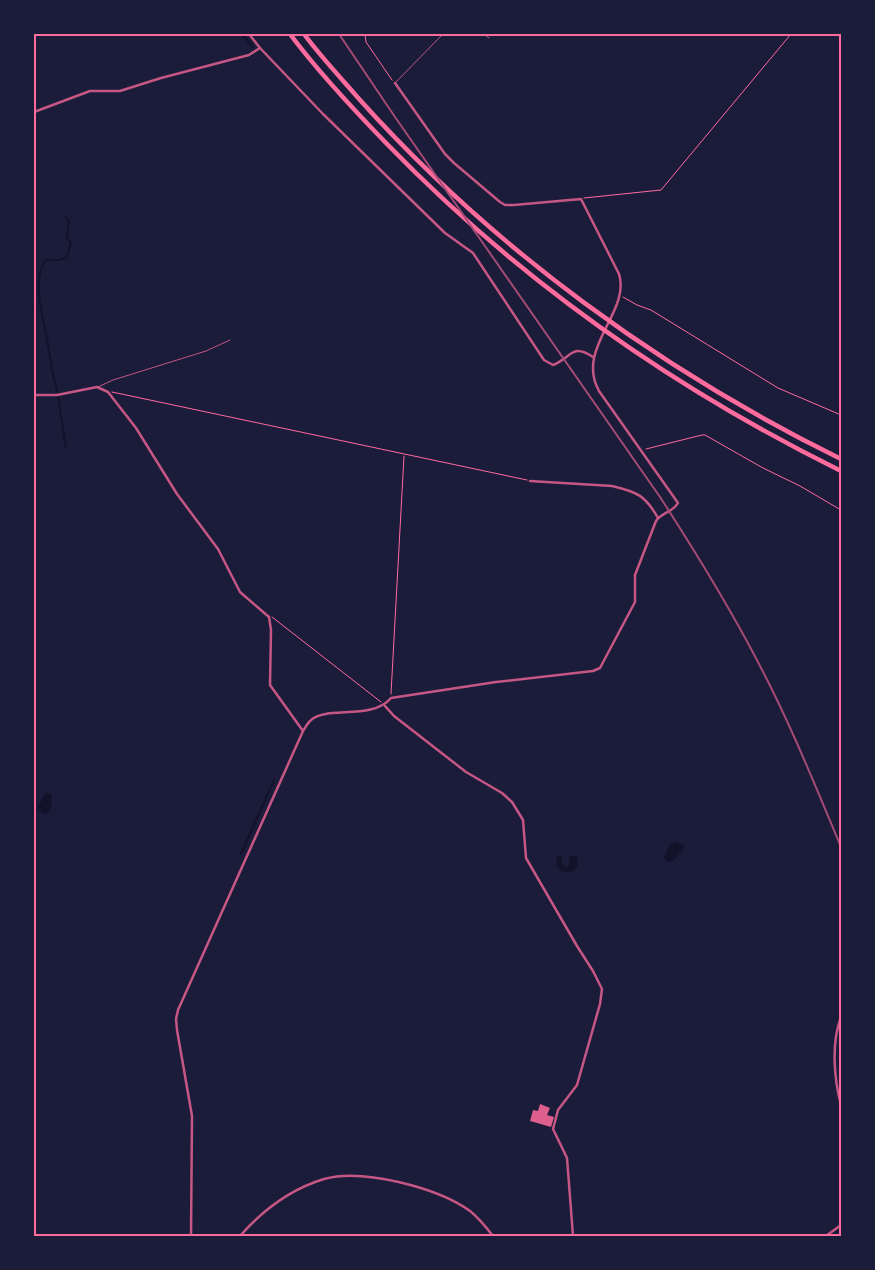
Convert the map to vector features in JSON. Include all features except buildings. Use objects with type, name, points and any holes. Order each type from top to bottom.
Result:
[{"type":"highway","points":[[290,34],[336,90],[429,187],[475,229],[556,294],[608,334],[707,398],[772,436],[841,471]]},
{"type":"highway","points":[[304,34],[382,124],[435,177],[482,220],[568,289],[620,330],[710,388],[762,418],[841,459]]},
{"type":"street","points":[[249,34],[323,114],[445,233],[475,256],[544,360],[553,365],[579,350],[584,351],[593,358]]},
{"type":"street","points":[[34,112],[90,91],[120,91],[161,78],[248,56],[260,48]]},
{"type":"street","points":[[191,1236],[192,1116],[176,1019],[178,1010],[303,731],[310,721],[317,717],[385,706],[391,698],[496,682],[593,671],[600,668],[635,602],[634,584],[637,568],[658,518],[672,510],[678,503],[596,386],[593,377],[593,358],[620,295],[621,286],[619,274],[581,199],[509,205],[500,202],[445,154],[394,83]]},
{"type":"street","points":[[34,396],[56,395],[98,387],[106,390],[136,428],[178,494],[218,548],[240,592],[269,617],[271,630],[270,685],[303,731]]},
{"type":"street","points":[[530,481],[612,486],[626,489],[641,496],[658,518]]},
{"type":"street","points":[[385,706],[394,716],[466,772],[502,793],[512,802],[523,820],[526,858],[602,989],[600,1004],[577,1085],[558,1110],[553,1129],[567,1158],[573,1236]]},
{"type":"street","points":[[841,1018],[838,1028],[835,1061],[841,1105]]},
{"type":"street","points":[[240,1236],[263,1212],[303,1188],[325,1179],[353,1176],[411,1185],[444,1196],[474,1215],[494,1236]]},
{"type":"street","points":[[826,1236],[841,1225]]},
{"type":"lane","points":[[394,83],[443,34]]},
{"type":"lane","points":[[484,34],[490,38]]},
{"type":"lane","points":[[98,387],[113,380],[206,350],[230,340]]},
{"type":"path","points":[[365,34],[366,42],[394,83]]},
{"type":"path","points":[[581,199],[661,190],[791,34]]},
{"type":"path","points":[[620,295],[637,305],[651,310],[778,388],[841,415]]},
{"type":"path","points":[[106,390],[530,481]]},
{"type":"path","points":[[641,452],[702,434],[841,510]]},
{"type":"path","points":[[391,698],[404,455]]},
{"type":"path","points":[[272,616],[385,706]]},
{"type":"shaded area","points":[[47,793],[51,794],[52,803],[49,811],[45,814],[38,808],[44,795]]},
{"type":"shaded area","points":[[676,842],[684,846],[684,848],[673,861],[667,862],[664,857],[670,844]]},
{"type":"shaded area","points":[[557,856],[562,856],[562,864],[566,867],[569,865],[569,857],[575,856],[578,858],[577,868],[571,872],[561,871],[556,865]]},
{"type":"waterway","points":[[242,34],[253,47]]},
{"type":"waterway","points":[[57,392],[39,298],[39,277],[46,260],[60,260],[67,257],[71,242],[67,238],[69,222],[66,217]]},
{"type":"waterway","points":[[58,397],[66,448]]},
{"type":"waterway","points":[[241,854],[274,780]]},
{"type":"railway","points":[[339,34],[660,497],[699,558],[748,642],[770,686],[802,754],[841,847]]}]
